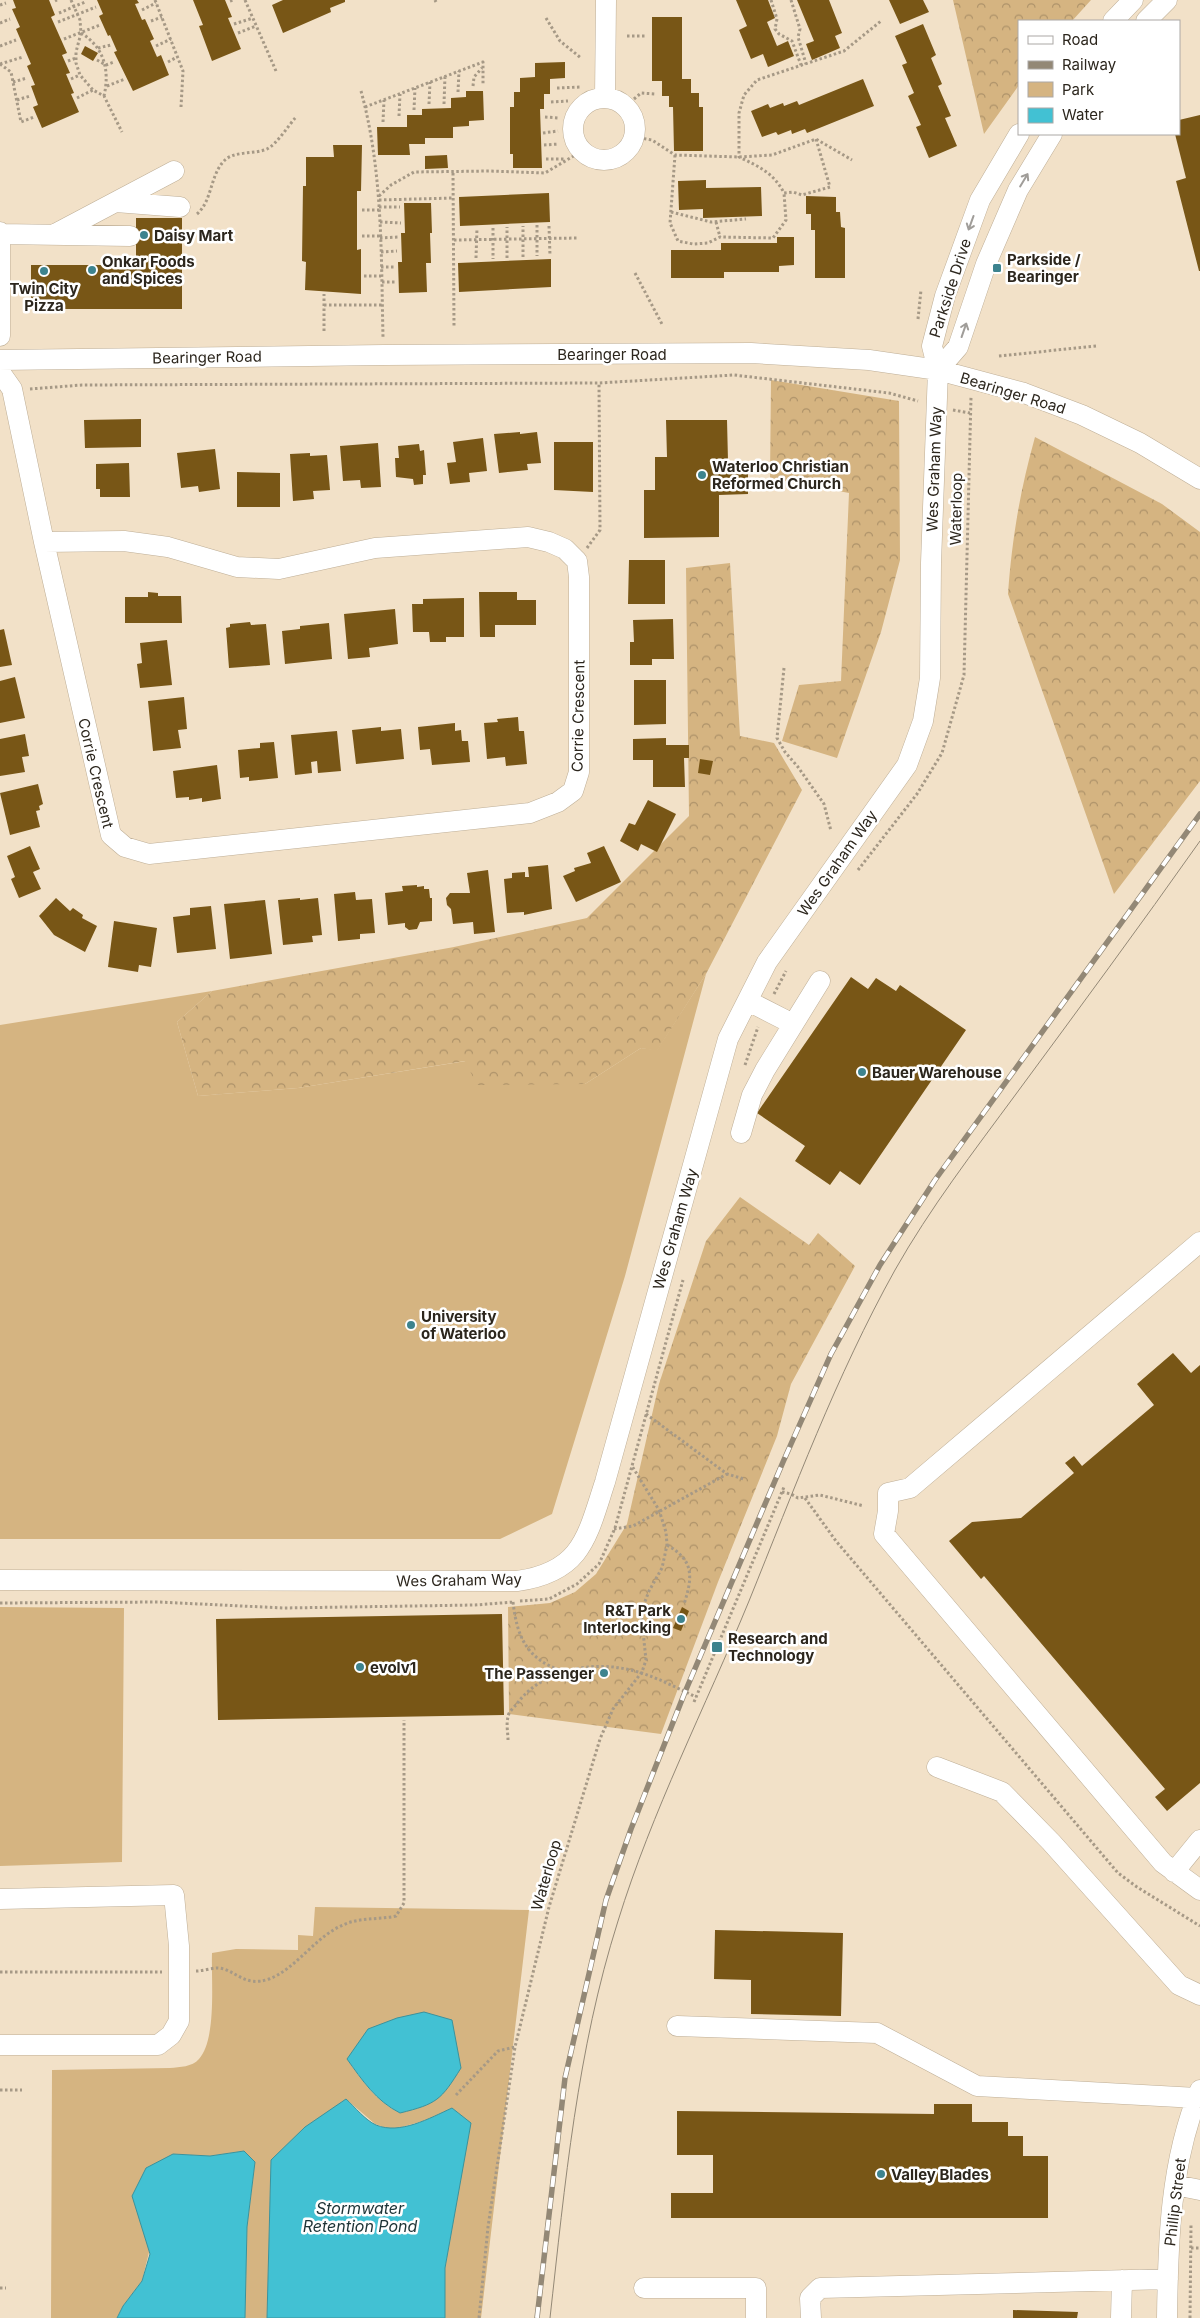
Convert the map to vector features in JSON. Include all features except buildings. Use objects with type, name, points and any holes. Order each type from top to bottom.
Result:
[{"type":"street","points":[[605,98],[606,0]]},
{"type":"street","points":[[1114,20],[1132,0]]},
{"type":"street","points":[[1147,20],[1167,0]]},
{"type":"street","points":[[605,98],[619,102],[631,114],[635,126],[634,137],[629,148],[621,156],[606,160],[574,155],[573,124],[577,113],[584,105],[594,99],[605,98]]},
{"type":"street","name":"Parkside Drive","points":[[938,370],[932,346],[945,296],[980,200],[1018,135]]},
{"type":"street","name":"Parkside Drive","points":[[938,370],[958,347],[986,264],[1018,190],[1051,135]]},
{"type":"street","points":[[53,235],[174,171]]},
{"type":"street","points":[[116,202],[180,207]]},
{"type":"street","points":[[0,336],[0,233],[130,236]]},
{"type":"street","name":"Bearinger Road","points":[[0,360],[384,355],[801,355],[870,360],[938,370],[1024,393],[1082,415],[1140,443],[1200,478]]},
{"type":"street","name":"Wes Graham Way","points":[[0,1580],[517,1581],[535,1578],[557,1570],[572,1558],[582,1546],[589,1532],[728,1039],[767,962],[907,765],[924,721],[930,678],[931,564],[938,370]]},
{"type":"street","name":"Corrie Crescent","points":[[0,372],[12,389],[44,542],[110,835],[125,847],[149,854],[530,813],[558,802],[573,791],[579,772],[579,577],[576,561]]},
{"type":"street","points":[[44,542],[124,541],[168,547],[236,567],[279,570],[375,548],[528,537],[549,542],[564,549],[576,561]]},
{"type":"street","points":[[741,1133],[752,1095],[820,981]]},
{"type":"street","points":[[748,1001],[794,1024]]},
{"type":"street","points":[[1200,1242],[910,1488],[888,1493],[888,1511],[884,1534],[1163,1863],[1200,1890]]},
{"type":"street","points":[[936,1767],[1002,1792],[1051,1842],[1179,1985],[1200,1995]]},
{"type":"street","points":[[1174,1872],[1200,1840]]},
{"type":"street","points":[[0,1898],[174,1895],[179,1971],[179,2021],[171,2035],[158,2045],[0,2045]]},
{"type":"street","points":[[677,2026],[877,2034],[977,2086],[1198,2094]]},
{"type":"street","name":"Phillip Street","points":[[1167,2318],[1169,2224],[1182,2144],[1198,2094]]},
{"type":"street","points":[[1175,2185],[1200,2190]]},
{"type":"street","points":[[810,2318],[810,2298],[820,2288],[1168,2279]]},
{"type":"street","points":[[1121,2318],[1122,2280]]},
{"type":"street","points":[[644,2288],[756,2288],[756,2318]]},
{"type":"path","points":[[71,0],[78,16],[81,33],[76,58],[80,75],[93,90],[104,96],[122,132]]},
{"type":"path","points":[[245,0],[276,71]]},
{"type":"path","points":[[771,0],[777,19],[775,29],[779,34],[792,41],[801,65]]},
{"type":"path","points":[[791,0],[800,29],[798,37],[806,64]]},
{"type":"path","points":[[59,13],[85,2]]},
{"type":"path","points":[[142,10],[155,2],[162,17],[183,71],[181,107]]},
{"type":"path","points":[[0,5],[6,3]]},
{"type":"path","points":[[58,22],[78,16],[96,7]]},
{"type":"path","points":[[151,21],[162,17]]},
{"type":"path","points":[[234,24],[253,18]]},
{"type":"path","points":[[546,18],[560,41],[581,58]]},
{"type":"path","points":[[0,23],[10,19]]},
{"type":"path","points":[[739,157],[739,113],[744,95],[757,80],[844,51],[881,21]]},
{"type":"path","points":[[64,39],[100,25]]},
{"type":"path","points":[[238,33],[256,26]]},
{"type":"path","points":[[81,33],[92,39],[106,65],[107,86],[104,96]]},
{"type":"path","points":[[627,36],[646,36]]},
{"type":"path","points":[[0,46],[16,40]]},
{"type":"path","points":[[156,46],[171,40]]},
{"type":"path","points":[[98,48],[111,45]]},
{"type":"path","points":[[0,64],[23,57]]},
{"type":"path","points":[[168,62],[177,57]]},
{"type":"path","points":[[68,61],[76,58]]},
{"type":"path","points":[[97,60],[106,65],[114,62]]},
{"type":"path","points":[[366,107],[483,62],[483,84]]},
{"type":"path","points":[[0,64],[11,72],[21,122],[34,117]]},
{"type":"path","points":[[473,86],[474,77],[483,68]]},
{"type":"path","points":[[458,92],[459,71]]},
{"type":"path","points":[[71,79],[80,75]]},
{"type":"path","points":[[444,104],[445,76]]},
{"type":"path","points":[[13,82],[27,78]]},
{"type":"path","points":[[107,86],[125,79]]},
{"type":"path","points":[[429,104],[430,82]]},
{"type":"path","points":[[558,88],[580,87]]},
{"type":"path","points":[[414,110],[415,88]]},
{"type":"path","points":[[77,98],[93,90]]},
{"type":"path","points":[[361,91],[372,130],[379,208],[384,355]]},
{"type":"path","points":[[634,99],[641,93],[656,94]]},
{"type":"path","points":[[399,116],[400,94]]},
{"type":"path","points":[[17,100],[30,96]]},
{"type":"path","points":[[383,122],[384,100]]},
{"type":"path","points":[[551,102],[568,101]]},
{"type":"path","points":[[180,207],[187,217],[203,209],[222,162],[229,156],[254,153],[269,148],[296,117]]},
{"type":"path","points":[[545,117],[559,118]]},
{"type":"path","points":[[543,133],[558,131]]},
{"type":"path","points":[[634,137],[652,140],[675,155],[739,157],[772,155],[816,139]]},
{"type":"path","points":[[816,139],[852,160]]},
{"type":"path","points":[[784,193],[793,192],[802,195],[830,187],[816,139]]},
{"type":"path","points":[[544,146],[559,144]]},
{"type":"path","points":[[378,198],[391,185],[414,172],[453,173],[490,171],[545,173],[574,155]]},
{"type":"path","points":[[546,159],[574,155]]},
{"type":"path","points":[[675,155],[670,223],[678,241],[693,244],[708,243],[720,237],[773,238],[786,220],[784,193],[778,180],[761,167],[739,157]]},
{"type":"path","points":[[453,173],[454,327]]},
{"type":"path","points":[[378,198],[454,198]]},
{"type":"path","points":[[362,210],[400,207]]},
{"type":"path","points":[[671,212],[716,222],[746,219]]},
{"type":"path","points":[[379,222],[401,223]]},
{"type":"path","points":[[716,222],[720,237]]},
{"type":"path","points":[[537,225],[538,256]]},
{"type":"path","points":[[523,226],[523,257]]},
{"type":"path","points":[[550,226],[550,256]]},
{"type":"path","points":[[476,258],[477,228]]},
{"type":"path","points":[[493,228],[493,259]]},
{"type":"path","points":[[507,228],[507,258]]},
{"type":"path","points":[[362,236],[398,237]]},
{"type":"path","points":[[454,240],[576,238]]},
{"type":"path","points":[[380,252],[398,251]]},
{"type":"path","points":[[381,267],[394,267]]},
{"type":"path","points":[[635,274],[662,326]]},
{"type":"path","points":[[364,276],[381,276]]},
{"type":"path","points":[[382,282],[395,282]]},
{"type":"path","points":[[918,320],[921,290]]},
{"type":"path","points":[[324,294],[324,331]]},
{"type":"path","points":[[324,305],[382,305]]},
{"type":"path","points":[[999,356],[1096,346]]},
{"type":"path","points":[[24,390],[82,384],[599,383],[734,375],[860,388],[889,393],[903,398]]},
{"type":"path","points":[[576,561],[600,530],[599,383]]},
{"type":"path","name":"Waterloop","points":[[966,607],[970,410]]},
{"type":"path","points":[[784,668],[777,738],[785,752],[824,804],[832,831]]},
{"type":"path","points":[[646,1414],[727,1474],[744,1479]]},
{"type":"path","name":"Waterloop","points":[[479,2318],[488,2227],[515,2047],[549,1907],[588,1773],[613,1709],[642,1672],[646,1660],[641,1612],[649,1591],[662,1568],[667,1545],[663,1518],[632,1466]]},
{"type":"path","points":[[606,1529],[632,1526],[727,1474]]},
{"type":"path","points":[[694,1702],[784,1487]]},
{"type":"path","points":[[782,1492],[805,1498],[820,1495],[864,1506]]},
{"type":"path","points":[[805,1498],[836,1541],[1118,1873],[1200,1926]]},
{"type":"path","points":[[667,1545],[678,1551],[687,1564],[692,1582],[684,1604]]},
{"type":"path","points":[[512,1602],[519,1634],[527,1648],[550,1667],[564,1671]]},
{"type":"path","points":[[508,1740],[508,1716],[520,1699],[536,1685],[564,1671],[602,1666],[642,1672],[696,1697]]},
{"type":"path","points":[[0,1972],[208,1971],[219,1968],[243,1980],[268,1979],[281,1973],[342,1925],[362,1919],[382,1920],[396,1916],[404,1903],[404,1720]]},
{"type":"path","points":[[456,2096],[498,2051],[515,2047]]},
{"type":"path","points":[[0,2090],[22,2090]]},
{"type":"path","points":[[1190,2318],[1192,2218]]},
{"type":"path","points":[[1191,2248],[1200,2248]]},
{"type":"path","points":[[0,2288],[6,2288]]},
{"type":"green space","points":[[953,0],[1091,0],[1073,20],[1018,20],[1018,86],[984,134]]},
{"type":"green space","points":[[771,380],[899,401],[900,560],[881,632],[837,758],[782,741],[799,685],[841,681],[849,493],[770,478]]},
{"type":"green space","points":[[1035,437],[1162,504],[1200,532],[1200,781],[1114,894],[1008,594],[1017,515]]},
{"type":"green space","points":[[730,563],[740,736],[774,743],[802,790],[706,974],[657,1051],[641,1048],[585,1084],[477,1085],[465,1061],[298,1088],[198,1096],[177,1022],[212,991],[454,947],[587,918],[689,816],[686,568]]},
{"type":"green space","points":[[706,974],[625,1276],[552,1514],[500,1539],[0,1539],[0,1025],[212,991],[177,1022],[198,1096],[298,1088],[466,1061],[585,1084],[641,1048],[657,1050]]},
{"type":"green space","points":[[740,1197],[809,1245],[818,1233],[855,1266],[791,1384],[777,1436],[718,1582],[661,1734],[509,1714],[508,1607],[550,1603],[575,1592],[596,1574],[627,1524],[659,1384],[706,1241]]},
{"type":"green space","points":[[0,1607],[124,1608],[122,1862],[0,1866]]},
{"type":"green space","points":[[315,1907],[529,1910],[481,2318],[445,2318],[445,2268],[470,2123],[452,2108],[427,2120],[391,2130],[375,2124],[346,2099],[271,2160],[267,2318],[245,2318],[247,2227],[255,2162],[244,2151],[210,2156],[173,2154],[142,2281],[123,2306],[117,2318],[51,2318],[52,2070],[170,2068],[193,2064],[205,2050],[211,2024],[212,1953],[236,1949],[298,1950],[298,1935],[313,1936]],"holes":[[[455,2045],[461,2067],[400,2113],[384,2103],[364,2083],[347,2059]]]},
{"type":"water","points":[[424,2012],[452,2020],[461,2068],[443,2094],[437,2099],[422,2107],[400,2113],[377,2096],[347,2059],[368,2029],[397,2018]]},
{"type":"water","name":"Stormwater Retention Pond","points":[[346,2099],[368,2120],[385,2128],[405,2127],[452,2108],[471,2123],[445,2268],[445,2318],[267,2318],[271,2160],[305,2127]]},
{"type":"water","points":[[244,2151],[255,2162],[247,2227],[245,2318],[117,2318],[123,2306],[142,2281],[150,2254],[132,2196],[146,2168],[173,2154],[210,2156]]},
{"type":"tram line","points":[[550,2318],[567,2168],[582,2068],[592,2019],[618,1921],[663,1800],[749,1601],[799,1475],[835,1392],[874,1310],[895,1270],[923,1224],[968,1158],[1109,968],[1200,841]]},
{"type":"tram line","points":[[676,1717],[783,1462]]},
{"type":"railway","points":[[537,2318],[565,2078],[606,1900],[631,1829],[685,1692],[783,1462],[831,1354],[880,1265],[935,1180],[1200,814]]},
{"type":"place","name":"Daisy Mart","points":[[144,235]]},
{"type":"place","name":"Parkside / Bearinger","points":[[997,268]]},
{"type":"place","name":"Onkar Foods and Spices","points":[[92,270]]},
{"type":"place","name":"Twin City Pizza","points":[[44,271]]},
{"type":"place","name":"Waterloo Christian Reformed Church","points":[[702,475]]},
{"type":"place","name":"Bauer Warehouse","points":[[862,1072]]},
{"type":"place","name":"University of Waterloo","points":[[411,1325]]},
{"type":"place","name":"R&T Park Interlocking","points":[[681,1619]]},
{"type":"place","name":"Research and Technology","points":[[717,1647]]},
{"type":"place","name":"evolv1","points":[[360,1667]]},
{"type":"place","name":"The Passenger","points":[[604,1673]]},
{"type":"place","name":"Valley Blades","points":[[881,2174]]}]
